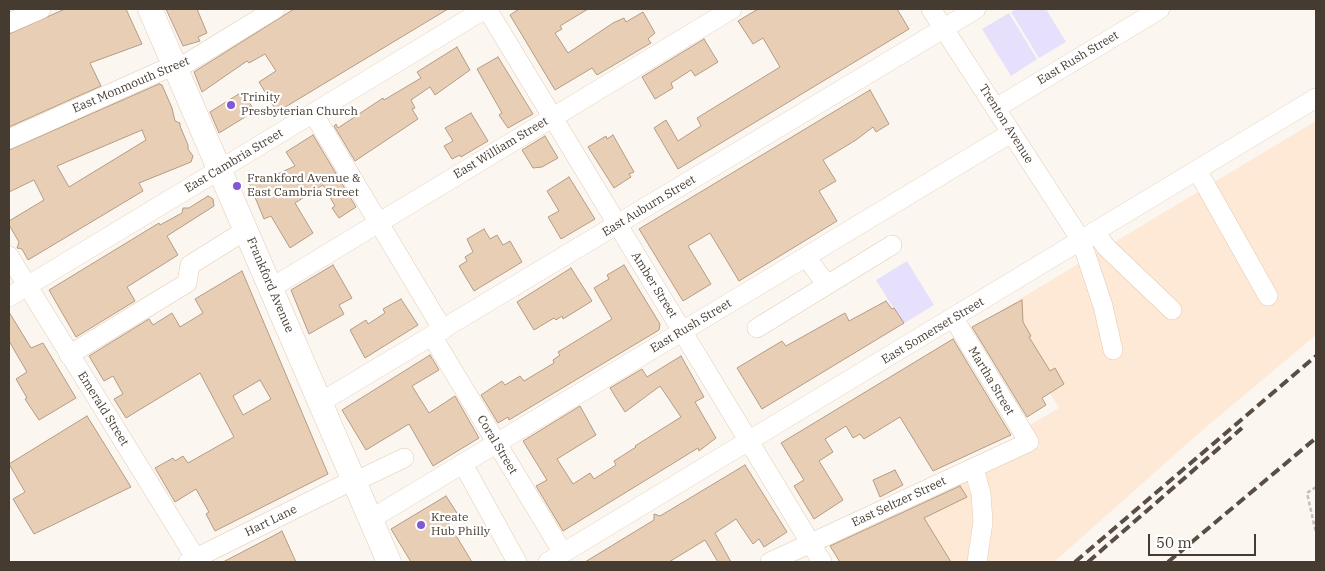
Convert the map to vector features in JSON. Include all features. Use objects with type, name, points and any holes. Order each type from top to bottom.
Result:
[{"type":"main road","name":"Frankford Avenue","points":[[150,9],[389,562]]},
{"type":"street","points":[[9,23],[41,9]]},
{"type":"street","name":"East Cambria Street","points":[[9,297],[486,9]]},
{"type":"street","name":"Amber Street","points":[[486,9],[822,562]]},
{"type":"street","name":"East William Street","points":[[271,288],[732,9]]},
{"type":"street","name":"Trenton Avenue","points":[[931,9],[1011,133],[1088,236]]},
{"type":"street","name":"East Auburn Street","points":[[321,402],[976,9]]},
{"type":"street","name":"East Rush Street","points":[[996,108],[1160,9]]},
{"type":"street","name":"East Monmouth Street","points":[[9,139],[176,66],[187,63],[268,11]]},
{"type":"street","name":"East Somerset Street","points":[[554,559],[954,319],[1316,98]]},
{"type":"street","name":"Coral Street","points":[[312,113],[378,222],[496,444],[554,559]]},
{"type":"street","name":"East Rush Street","points":[[371,520],[1011,133]]},
{"type":"street","points":[[1197,170],[1268,296]]},
{"type":"street","points":[[69,355],[187,284],[190,265],[246,230]]},
{"type":"street","points":[[1088,236],[1106,247],[1172,310]]},
{"type":"street","points":[[1088,236],[1113,350]]},
{"type":"street","points":[[756,328],[892,245]]},
{"type":"street","name":"Emerald Street","points":[[9,256],[194,561]]},
{"type":"street","points":[[806,257],[827,285]]},
{"type":"street","name":"Martha Street","points":[[954,319],[1029,442]]},
{"type":"street","name":"East Seltzer Street","points":[[770,562],[1029,442]]},
{"type":"street","name":"Hart Lane","points":[[194,561],[404,458]]},
{"type":"street","points":[[463,464],[517,562]]},
{"type":"street","points":[[974,468],[981,494],[983,522],[977,562]]},
{"type":"path","points":[[1316,487],[1307,493],[1316,533]]},
{"type":"shaded area","points":[[1016,9],[1046,9],[1066,42],[1039,58],[1011,12]]},
{"type":"shaded area","points":[[1009,13],[1037,59],[1011,76],[982,29]]},
{"type":"shaded area","points":[[1316,121],[1316,335],[1199,433],[1054,562],[842,562],[832,547],[1040,446],[1028,426],[1059,408],[1000,311]]},
{"type":"shaded area","points":[[907,261],[934,305],[903,324],[876,280]]},
{"type":"building","points":[[65,9],[126,9],[142,44],[90,63],[101,86],[9,127],[9,34]]},
{"type":"building","points":[[166,9],[197,9],[207,33],[198,37],[200,41],[183,46]]},
{"type":"building","points":[[294,9],[448,9],[277,112],[259,82],[276,71],[265,54],[249,63],[247,61],[202,92],[194,72]]},
{"type":"building","points":[[519,9],[588,9],[560,26],[562,29],[555,33],[568,53],[613,23],[624,18],[626,22],[643,12],[655,33],[648,39],[651,43],[597,75],[592,68],[555,90],[510,15]]},
{"type":"building","points":[[758,9],[897,9],[909,29],[678,169],[654,128],[666,120],[678,141],[701,126],[697,118],[780,67],[763,38],[753,44],[738,21]]},
{"type":"building","points":[[704,39],[718,62],[695,76],[691,70],[671,83],[673,88],[655,99],[642,77]]},
{"type":"building","points":[[457,47],[470,70],[435,95],[430,87],[411,100],[415,108],[412,109],[418,119],[355,161],[334,126],[336,124],[338,128],[383,98],[384,100],[421,78],[417,72]]},
{"type":"building","points":[[498,57],[533,114],[508,128],[499,115],[502,113],[477,69]]},
{"type":"building","points":[[159,84],[162,85],[172,108],[175,121],[180,123],[188,149],[193,156],[191,162],[139,183],[143,191],[28,260],[22,249],[17,248],[19,242],[9,225],[9,221],[44,200],[34,180],[9,192],[9,150]],"holes":[[[142,130],[146,140],[69,187],[57,166]]]},
{"type":"building","points":[[870,90],[889,124],[876,132],[873,127],[823,160],[836,181],[819,191],[837,221],[739,281],[710,233],[688,246],[711,284],[683,301],[639,229]]},
{"type":"building","points":[[242,92],[255,111],[219,133],[210,112]]},
{"type":"building","points":[[471,113],[488,141],[461,157],[460,155],[452,159],[444,146],[453,141],[445,128]]},
{"type":"building","points":[[313,135],[356,207],[339,218],[332,208],[335,206],[323,185],[295,203],[313,233],[290,248],[271,216],[264,219],[247,178],[257,174],[260,182],[295,166],[286,152]]},
{"type":"building","points":[[613,135],[634,172],[629,174],[631,177],[614,188],[588,147],[606,136],[607,139]]},
{"type":"building","points":[[545,136],[558,158],[542,167],[533,168],[522,150]]},
{"type":"building","points":[[569,177],[595,219],[561,239],[548,217],[559,211],[547,191]]},
{"type":"building","points":[[208,196],[213,199],[214,206],[167,236],[178,255],[127,287],[135,301],[76,337],[49,290],[159,223],[160,225],[182,213],[183,208],[189,208]]},
{"type":"building","points":[[484,229],[490,239],[497,235],[503,245],[510,241],[522,262],[474,291],[459,266],[467,261],[465,257],[473,252],[467,239]]},
{"type":"building","points":[[333,265],[352,298],[339,305],[344,314],[309,334],[291,290]]},
{"type":"building","points":[[624,265],[660,324],[659,330],[509,420],[508,417],[498,423],[481,395],[502,381],[505,385],[520,376],[524,381],[554,363],[553,360],[560,355],[558,352],[612,319],[594,288],[609,279],[607,275]]},
{"type":"building","points":[[571,268],[592,301],[563,319],[562,316],[556,320],[554,318],[534,330],[517,302]]},
{"type":"building","points":[[242,271],[328,474],[215,531],[206,514],[209,512],[196,489],[175,502],[155,468],[173,458],[175,461],[183,456],[188,463],[234,437],[200,373],[126,418],[114,399],[123,394],[113,376],[104,381],[89,356],[149,319],[153,325],[172,313],[180,327],[203,313],[195,299]],"holes":[[[260,380],[271,399],[243,415],[233,396]]]},
{"type":"building","points":[[401,299],[418,325],[365,358],[350,330],[366,320],[368,324],[385,313],[383,309]]},
{"type":"building","points":[[1022,300],[1023,322],[1031,336],[1029,337],[1050,371],[1055,368],[1064,384],[1042,398],[1046,405],[1027,417],[972,327]]},
{"type":"building","points":[[886,301],[892,309],[894,308],[904,323],[762,409],[737,368],[782,341],[786,346],[845,313],[849,321]]},
{"type":"building","points":[[9,312],[31,348],[43,343],[76,398],[39,420],[25,399],[27,398],[16,379],[27,372],[9,341]]},
{"type":"building","points":[[953,339],[1011,435],[933,471],[900,417],[864,439],[860,434],[853,438],[846,426],[825,439],[833,452],[819,461],[843,500],[814,519],[794,486],[804,480],[781,443]]},
{"type":"building","points":[[430,355],[439,370],[412,386],[429,413],[455,396],[479,438],[433,466],[409,424],[366,450],[342,410]]},
{"type":"building","points":[[681,356],[704,397],[695,402],[716,438],[699,451],[698,448],[563,531],[536,486],[547,480],[523,441],[580,406],[596,435],[557,459],[573,484],[590,473],[594,479],[616,465],[614,461],[635,446],[681,417],[660,386],[625,412],[610,388],[642,369],[647,377]]},
{"type":"building","points":[[87,416],[131,487],[34,534],[13,499],[25,492],[9,464]]},
{"type":"building","points":[[745,465],[787,532],[764,547],[759,539],[753,544],[736,519],[715,533],[731,562],[718,562],[705,540],[669,562],[585,562],[654,520],[654,514],[660,516]]},
{"type":"building","points":[[895,470],[903,485],[880,497],[873,480]]},
{"type":"building","points":[[960,486],[967,497],[924,518],[951,562],[840,562],[830,546]]},
{"type":"building","name":"Kreate Hub Philly","points":[[446,496],[457,513],[446,519],[472,562],[411,562],[391,529]]},
{"type":"building","points":[[282,531],[296,562],[223,562],[273,536]]},
{"type":"railway","points":[[1075,562],[1316,356]]},
{"type":"railway","points":[[1088,562],[1242,428]]},
{"type":"railway","points":[[1168,562],[1316,438]]},
{"type":"place","name":"Trinity Presbyterian Church","points":[[231,105]]},
{"type":"place","name":"Frankford Avenue & East Cambria Street","points":[[237,186]]},
{"type":"place","name":"Kreate Hub Philly","points":[[421,525]]}]
